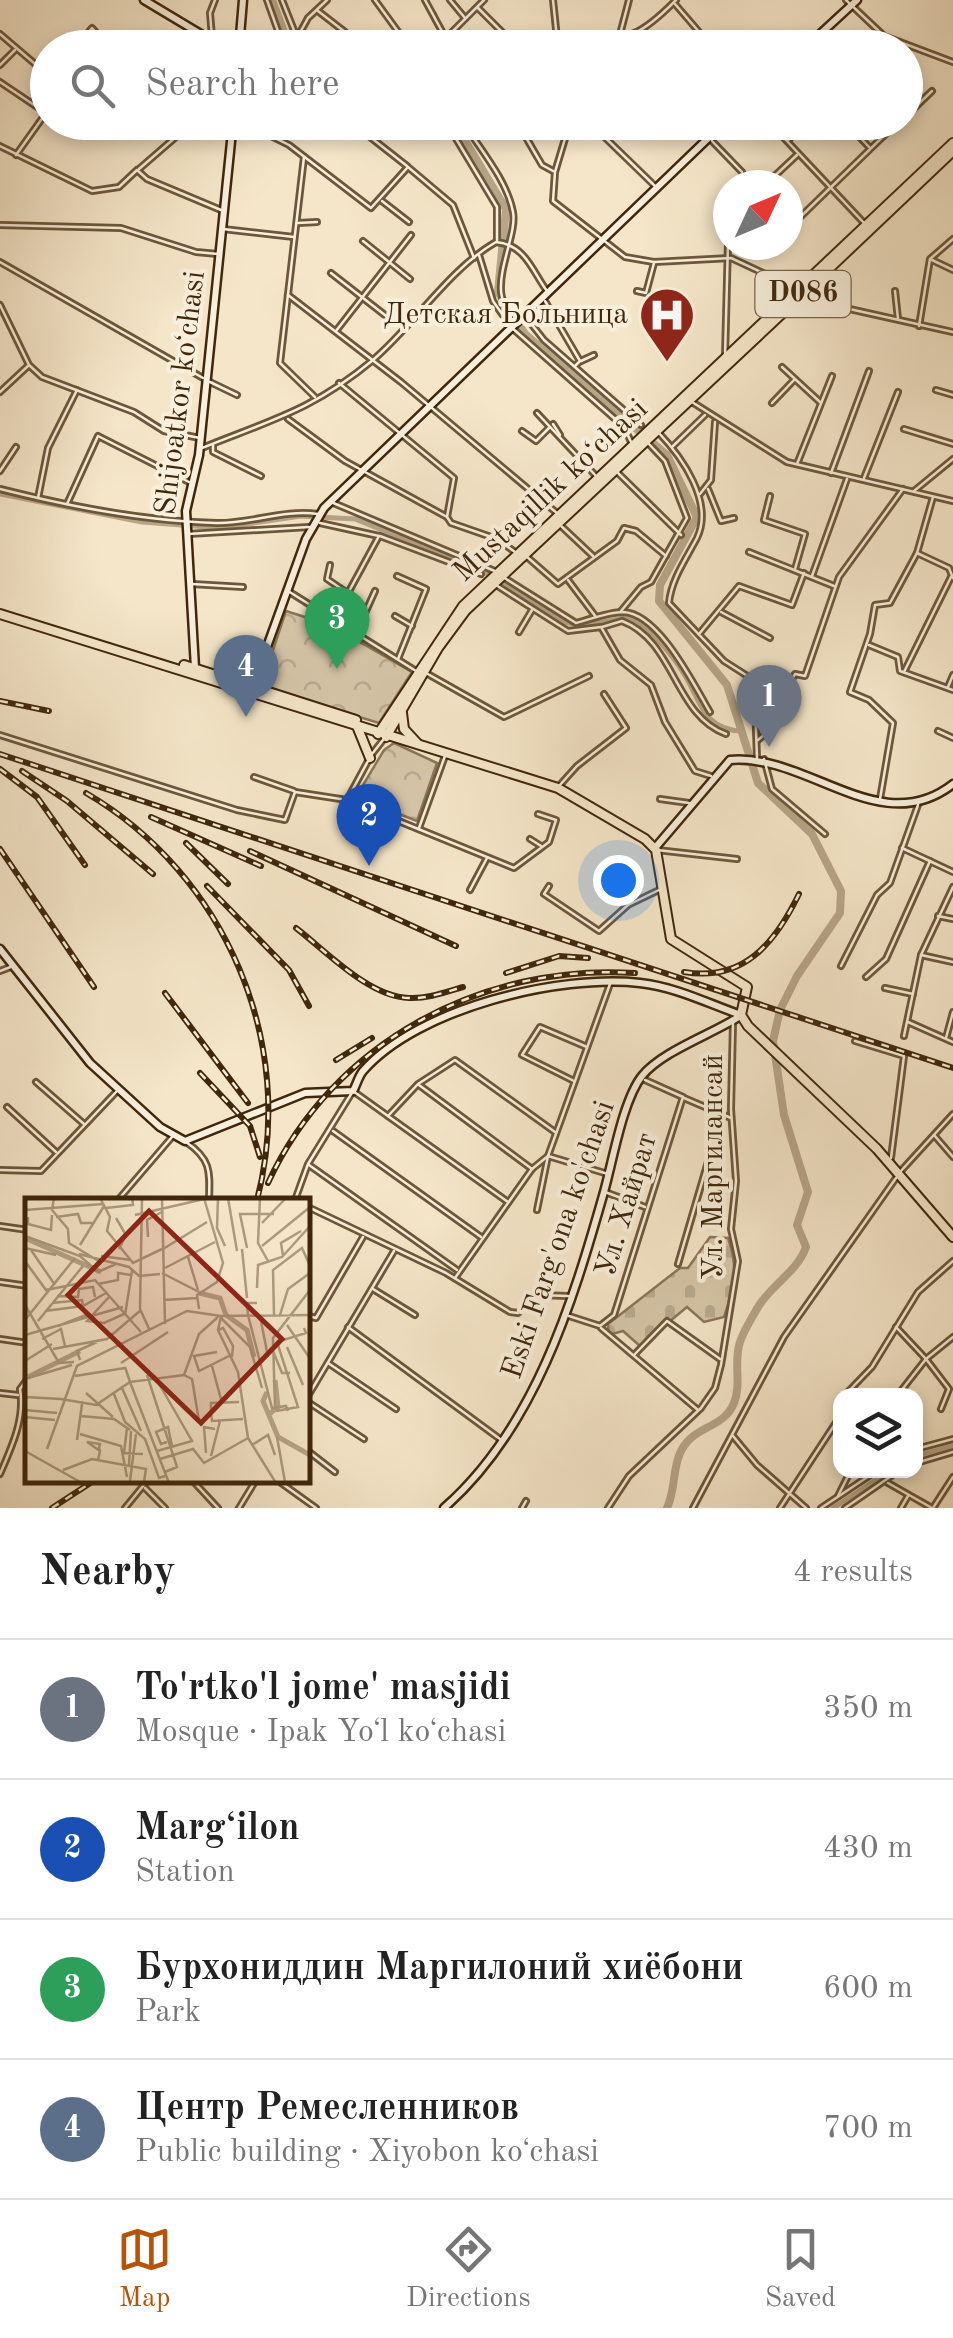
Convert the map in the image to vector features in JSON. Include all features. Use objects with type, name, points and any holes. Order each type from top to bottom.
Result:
[{"type":"main road","name":"Mustaqillik koʻchasi","points":[[687,398],[953,143]]},
{"type":"main road","name":"Mustaqillik koʻchasi","points":[[560,519],[598,478],[953,151]]},
{"type":"main road","name":"Mustaqillik koʻchasi","points":[[383,733],[459,618],[520,553],[616,470],[645,436]]},
{"type":"main road","points":[[0,611],[195,668],[383,733]]},
{"type":"main road","points":[[0,611],[578,796],[655,849],[672,939],[737,978],[748,992],[737,1018],[765,1040],[890,1164],[953,1237]]},
{"type":"main road","name":"Mustaqillik koʻchasi","points":[[383,733],[402,708],[418,676]]},
{"type":"main road","points":[[402,708],[404,729],[424,749]]},
{"type":"main road","points":[[357,726],[370,758]]},
{"type":"street","points":[[144,0],[196,30]]},
{"type":"street","points":[[211,30],[210,13],[215,0]]},
{"type":"street","points":[[240,30],[243,0]]},
{"type":"street","points":[[267,0],[278,30]]},
{"type":"street","points":[[282,0],[293,30]]},
{"type":"street","points":[[302,30],[327,0]]},
{"type":"street","points":[[377,0],[398,30]]},
{"type":"street","points":[[424,0],[440,30]]},
{"type":"street","points":[[450,0],[466,18]]},
{"type":"street","points":[[454,30],[484,0]]},
{"type":"street","points":[[554,0],[557,30]]},
{"type":"street","points":[[621,30],[629,0]]},
{"type":"street","points":[[641,30],[675,1],[698,30]]},
{"type":"street","points":[[824,30],[851,2],[878,30]]},
{"type":"street","points":[[477,8],[500,30]]},
{"type":"street","points":[[316,10],[342,30]]},
{"type":"street","points":[[0,34],[30,60]]},
{"type":"street","points":[[0,65],[16,49]]},
{"type":"street","points":[[923,51],[953,62]]},
{"type":"street","points":[[0,82],[30,102]]},
{"type":"street","points":[[923,99],[932,91]]},
{"type":"street","points":[[16,155],[30,135]]},
{"type":"street","points":[[0,146],[92,191],[118,187],[172,140]]},
{"type":"street","name":"Shijoatkor koʻchasi","points":[[195,668],[186,520],[190,483],[200,448],[231,140]]},
{"type":"street","points":[[276,140],[304,155],[370,208],[408,167]]},
{"type":"street","points":[[374,140],[453,205],[493,301],[511,327],[624,427],[672,447],[697,496],[701,528],[668,599],[698,635],[749,677],[755,702],[757,759],[772,789],[825,834]]},
{"type":"street","points":[[457,140],[498,207],[497,242]]},
{"type":"street","points":[[474,140],[509,198],[514,230],[501,262],[501,286],[509,308],[520,319],[529,321],[533,330],[645,436],[665,460],[687,514],[681,535],[651,582],[641,587],[620,612]]},
{"type":"street","points":[[527,140],[542,166],[555,172]]},
{"type":"street","points":[[565,140],[555,172],[554,204],[599,240],[625,257],[654,262],[713,259]]},
{"type":"street","points":[[607,140],[656,188]]},
{"type":"street","points":[[251,690],[312,524],[324,508],[707,140]]},
{"type":"street","points":[[711,140],[740,170]]},
{"type":"street","points":[[863,140],[872,149]]},
{"type":"street","points":[[803,214],[881,140]]},
{"type":"street","points":[[786,142],[866,226]]},
{"type":"street","points":[[781,170],[798,154]]},
{"type":"street","points":[[304,155],[280,363],[318,399]]},
{"type":"street","points":[[138,170],[147,179],[211,209],[223,210]]},
{"type":"street","points":[[381,200],[408,222]]},
{"type":"street","points":[[296,223],[317,222]]},
{"type":"street","points":[[0,224],[121,228],[196,252],[220,254]]},
{"type":"street","points":[[221,228],[295,238]]},
{"type":"street","points":[[335,332],[411,234]]},
{"type":"street","points":[[919,326],[930,259],[953,239]]},
{"type":"street","points":[[362,241],[410,279]]},
{"type":"street","points":[[200,448],[288,418],[318,399],[372,360],[476,256],[497,242],[507,243],[536,267],[544,294],[580,362]]},
{"type":"street","points":[[930,259],[953,270]]},
{"type":"street","points":[[725,260],[725,358]]},
{"type":"street","points":[[730,260],[827,304],[953,332]]},
{"type":"street","points":[[0,262],[238,395]]},
{"type":"street","points":[[637,291],[646,293],[654,262]]},
{"type":"street","points":[[331,273],[390,320]]},
{"type":"street","points":[[895,290],[898,321]]},
{"type":"street","points":[[288,295],[372,360],[560,519],[595,558]]},
{"type":"street","points":[[0,305],[29,365],[42,377],[77,388],[164,431],[201,439]]},
{"type":"street","points":[[574,367],[594,355]]},
{"type":"street","points":[[0,392],[29,365]]},
{"type":"street","points":[[782,367],[821,403]]},
{"type":"street","points":[[830,474],[869,371]]},
{"type":"street","points":[[796,465],[832,376]]},
{"type":"street","points":[[772,403],[795,379]]},
{"type":"street","points":[[339,383],[454,478],[446,517]]},
{"type":"street","points":[[38,498],[48,448],[77,388]]},
{"type":"street","points":[[936,390],[953,395]]},
{"type":"street","points":[[863,480],[898,392]]},
{"type":"street","points":[[687,398],[706,414],[796,465],[953,501]]},
{"type":"street","points":[[537,413],[598,478]]},
{"type":"street","points":[[672,447],[706,414]]},
{"type":"street","points":[[288,418],[345,461],[364,468],[458,527],[497,539],[520,553],[556,584],[595,558],[629,528],[667,557]]},
{"type":"street","points":[[716,420],[708,488],[721,520],[734,518]]},
{"type":"street","points":[[522,431],[536,441],[552,426]]},
{"type":"street","points":[[904,429],[953,444]]},
{"type":"street","points":[[560,435],[566,438]]},
{"type":"street","points":[[66,505],[98,436],[190,483]]},
{"type":"street","points":[[213,443],[212,452],[262,476]]},
{"type":"street","points":[[0,471],[16,446]]},
{"type":"street","points":[[913,492],[953,458]]},
{"type":"street","points":[[616,470],[681,535]]},
{"type":"street","points":[[812,576],[848,476]]},
{"type":"street","points":[[697,496],[708,488]]},
{"type":"street","points":[[0,489],[66,505],[218,523],[324,508],[499,574],[576,623],[620,612],[639,618],[658,634],[697,684],[710,712]]},
{"type":"street","points":[[756,742],[781,720],[774,711],[795,674],[805,676],[835,586],[903,490]]},
{"type":"street","points":[[770,496],[764,520],[805,534],[796,569]]},
{"type":"street","points":[[879,801],[893,723],[869,700],[850,692],[867,644],[875,605],[890,602],[917,552],[933,496]]},
{"type":"street","points":[[188,534],[312,524],[379,536],[481,574]]},
{"type":"street","points":[[334,619],[379,536]]},
{"type":"street","points":[[750,552],[835,586]]},
{"type":"street","points":[[904,672],[952,578],[949,568],[917,552]]},
{"type":"street","points":[[330,566],[327,579],[346,592]]},
{"type":"street","points":[[698,635],[739,586],[792,604],[804,572]]},
{"type":"street","points":[[397,576],[426,588],[397,660]]},
{"type":"street","points":[[568,578],[596,618]]},
{"type":"street","points":[[191,584],[243,588]]},
{"type":"street","points":[[488,586],[568,631],[622,621],[639,630],[668,662],[696,713],[726,734]]},
{"type":"street","points":[[287,590],[418,676],[504,717],[589,676]]},
{"type":"street","points":[[356,633],[375,591]]},
{"type":"street","points":[[519,632],[532,608]]},
{"type":"street","points":[[719,612],[770,638]]},
{"type":"street","points":[[395,616],[413,626]]},
{"type":"street","points":[[600,627],[620,660],[651,685],[665,722],[695,771],[713,776]]},
{"type":"street","points":[[867,644],[898,657],[898,668],[904,672],[950,688],[953,676]]},
{"type":"street","points":[[558,788],[576,766],[626,728],[604,694]]},
{"type":"street","points":[[938,731],[953,738]]},
{"type":"street","points":[[347,800],[383,733]]},
{"type":"street","points":[[378,744],[383,733]]},
{"type":"street","points":[[0,736],[221,806],[286,820],[295,792]]},
{"type":"street","points":[[418,829],[445,756]]},
{"type":"street","points":[[655,849],[726,762],[757,759],[844,793],[879,801],[919,803],[932,800],[953,784]]},
{"type":"street","points":[[254,777],[295,792],[347,800],[516,869],[551,839],[556,820],[538,814]]},
{"type":"street","points":[[660,799],[690,804]]},
{"type":"street","points":[[841,966],[869,908],[890,883],[919,803]]},
{"type":"street","points":[[530,839],[542,847]]},
{"type":"street","points":[[901,847],[953,872]]},
{"type":"street","points":[[655,849],[736,859]]},
{"type":"street","points":[[470,890],[487,857]]},
{"type":"street","points":[[866,977],[886,959],[930,861]]},
{"type":"street","points":[[549,886],[544,894],[599,932],[628,905],[662,888]]},
{"type":"street","points":[[904,1036],[922,954],[936,916],[953,887]]},
{"type":"street","points":[[936,916],[953,919]]},
{"type":"street","points":[[0,949],[68,1039],[119,1090],[173,1136],[204,1155],[210,1165],[209,1198]]},
{"type":"street","points":[[922,954],[953,962]]},
{"type":"street","points":[[0,970],[13,966]]},
{"type":"street","points":[[296,1198],[308,1164],[364,1069],[448,1014],[512,997],[611,982],[666,988],[737,1018]]},
{"type":"street","points":[[538,1210],[548,1156],[611,982]]},
{"type":"street","points":[[885,988],[913,994]]},
{"type":"street","points":[[945,1040],[953,1012]]},
{"type":"street","name":"Eski Farg'ona ko'chasi","points":[[444,1508],[483,1472],[504,1443],[535,1385],[640,1078],[656,1063],[737,1018]]},
{"type":"street","name":"Ул. Маргилансай","points":[[608,1508],[628,1476],[699,1410],[714,1388],[722,1360],[738,1261],[732,1229],[737,1018]]},
{"type":"street","points":[[907,1022],[953,1042]]},
{"type":"street","points":[[574,1081],[522,1055],[540,1027],[588,1047]]},
{"type":"street","points":[[855,1041],[904,1056],[890,1164]]},
{"type":"street","points":[[386,1117],[418,1084],[458,1060],[556,1132]]},
{"type":"street","points":[[640,1078],[732,1118]]},
{"type":"street","points":[[36,1082],[85,1125]]},
{"type":"street","points":[[418,1084],[532,1169]]},
{"type":"street","points":[[185,1141],[294,1096],[332,1089],[353,1091],[508,1202]]},
{"type":"street","points":[[0,1170],[38,1173],[119,1090]]},
{"type":"street","name":"Ул. Хайрат","points":[[600,1326],[614,1316],[683,1097]]},
{"type":"street","points":[[7,1107],[58,1153]]},
{"type":"street","points":[[678,1264],[722,1114]]},
{"type":"street","points":[[693,1508],[794,1322],[868,1224],[899,1174],[953,1114]]},
{"type":"street","points":[[331,1130],[482,1238]]},
{"type":"street","points":[[933,1134],[953,1156]]},
{"type":"street","points":[[120,1198],[173,1136]]},
{"type":"street","points":[[548,1156],[609,1174]]},
{"type":"street","points":[[455,1278],[532,1169],[548,1156]]},
{"type":"street","points":[[308,1164],[460,1272]]},
{"type":"street","points":[[604,1192],[646,1207]]},
{"type":"street","points":[[310,1208],[455,1278],[510,1312],[518,1313],[539,1296],[568,1296]]},
{"type":"street","points":[[0,1226],[25,1230]]},
{"type":"street","points":[[310,1316],[316,1318],[364,1236]]},
{"type":"street","points":[[310,1395],[395,1249]]},
{"type":"street","points":[[851,1388],[872,1366],[918,1292],[953,1261]]},
{"type":"street","points":[[0,1282],[25,1286]]},
{"type":"street","points":[[372,1288],[415,1315]]},
{"type":"street","points":[[562,1315],[600,1326],[699,1410]]},
{"type":"street","points":[[633,1356],[668,1321],[722,1360]]},
{"type":"street","points":[[895,1326],[950,1389],[942,1410]]},
{"type":"street","points":[[348,1328],[504,1443]]},
{"type":"street","points":[[903,1388],[926,1358],[953,1336]]},
{"type":"street","points":[[0,1338],[25,1342]]},
{"type":"street","points":[[327,1362],[396,1409]]},
{"type":"street","points":[[0,1474],[17,1434],[23,1402],[20,1395],[25,1384]]},
{"type":"street","points":[[0,1393],[20,1395]]},
{"type":"street","points":[[310,1400],[364,1439]]},
{"type":"street","points":[[780,1508],[808,1468],[833,1421]]},
{"type":"street","points":[[733,1436],[756,1465],[806,1508]]},
{"type":"street","points":[[923,1447],[953,1439]]},
{"type":"street","points":[[923,1461],[953,1452]]},
{"type":"street","points":[[310,1453],[335,1472]]},
{"type":"street","points":[[0,1459],[6,1462]]},
{"type":"street","points":[[887,1482],[933,1508],[953,1477]]},
{"type":"street","points":[[837,1497],[847,1478]]},
{"type":"street","points":[[821,1508],[866,1478]]},
{"type":"street","points":[[845,1508],[891,1478]]},
{"type":"street","points":[[125,1508],[146,1483]]},
{"type":"street","points":[[195,1483],[218,1508]]},
{"type":"street","points":[[240,1508],[254,1483]]},
{"type":"street","points":[[281,1483],[316,1508]]},
{"type":"street","points":[[143,1486],[165,1508]]},
{"type":"street","points":[[900,1508],[908,1495]]},
{"type":"street","points":[[522,1508],[526,1501]]},
{"type":"green space","points":[[286,611],[330,625],[412,672],[379,723],[265,688],[263,680]]},
{"type":"green space","points":[[394,743],[437,763],[417,821],[356,797],[384,750]]},
{"type":"green space","points":[[710,1237],[728,1238],[733,1259],[733,1287],[724,1317],[704,1322],[687,1307],[640,1346],[623,1331],[609,1335],[608,1324],[680,1268],[688,1268]]},
{"type":"waterway","points":[[272,0],[283,30]]},
{"type":"waterway","points":[[465,140],[506,209],[498,292],[525,334],[667,455],[697,517],[660,585],[659,601],[727,685],[758,783],[812,834],[841,891],[840,913],[797,976],[780,1010],[773,1041],[784,1115],[808,1192],[797,1225],[806,1247],[797,1263],[763,1299],[746,1329],[738,1350],[737,1388],[730,1411],[692,1437],[682,1449],[667,1508]]},
{"type":"waterway","points":[[0,494],[142,522],[220,528],[301,516],[355,519],[481,570],[567,623],[587,625],[629,617],[667,650],[711,720],[742,731]]},
{"type":"waterway","points":[[923,1454],[953,1446]]},
{"type":"waterway","points":[[833,1508],[879,1478]]},
{"type":"railway","points":[[0,701],[49,711]]},
{"type":"railway","points":[[0,754],[953,1068]]},
{"type":"railway","points":[[0,769],[37,797],[85,865]]},
{"type":"railway","points":[[22,771],[67,801],[153,874]]},
{"type":"railway","points":[[86,793],[135,827],[177,869],[212,916],[239,968],[258,1024],[267,1082],[267,1141],[257,1198]]},
{"type":"railway","points":[[151,817],[261,866]]},
{"type":"railway","points":[[186,843],[228,884]]},
{"type":"railway","points":[[0,849],[94,987]]},
{"type":"railway","points":[[250,851],[456,946]]},
{"type":"railway","points":[[207,886],[289,970],[309,1006]]},
{"type":"railway","points":[[684,972],[724,971],[755,955],[779,928],[799,894]]},
{"type":"railway","points":[[296,928],[349,971],[394,996],[423,997],[463,987]]},
{"type":"railway","points":[[506,973],[559,956],[588,958]]},
{"type":"railway","points":[[268,1183],[296,1133],[331,1089],[373,1052],[419,1021],[469,998],[523,982],[578,973],[635,973]]},
{"type":"railway","points":[[165,993],[248,1103]]},
{"type":"railway","points":[[336,1060],[372,1038]]},
{"type":"railway","points":[[200,1073],[250,1126],[260,1157]]},
{"type":"railway","points":[[52,1508],[90,1483]]},
{"type":"place","name":"Детская Больница","points":[[667,364]]},
{"type":"place","name":"Бурхониддин Маргилоний хиёбони","points":[[337,669]]},
{"type":"place","name":"Центр Ремесленников","points":[[246,717]]},
{"type":"place","name":"To'rtko'l jome' masjidi","points":[[769,747]]},
{"type":"place","name":"Margʻilon","points":[[369,866]]}]
